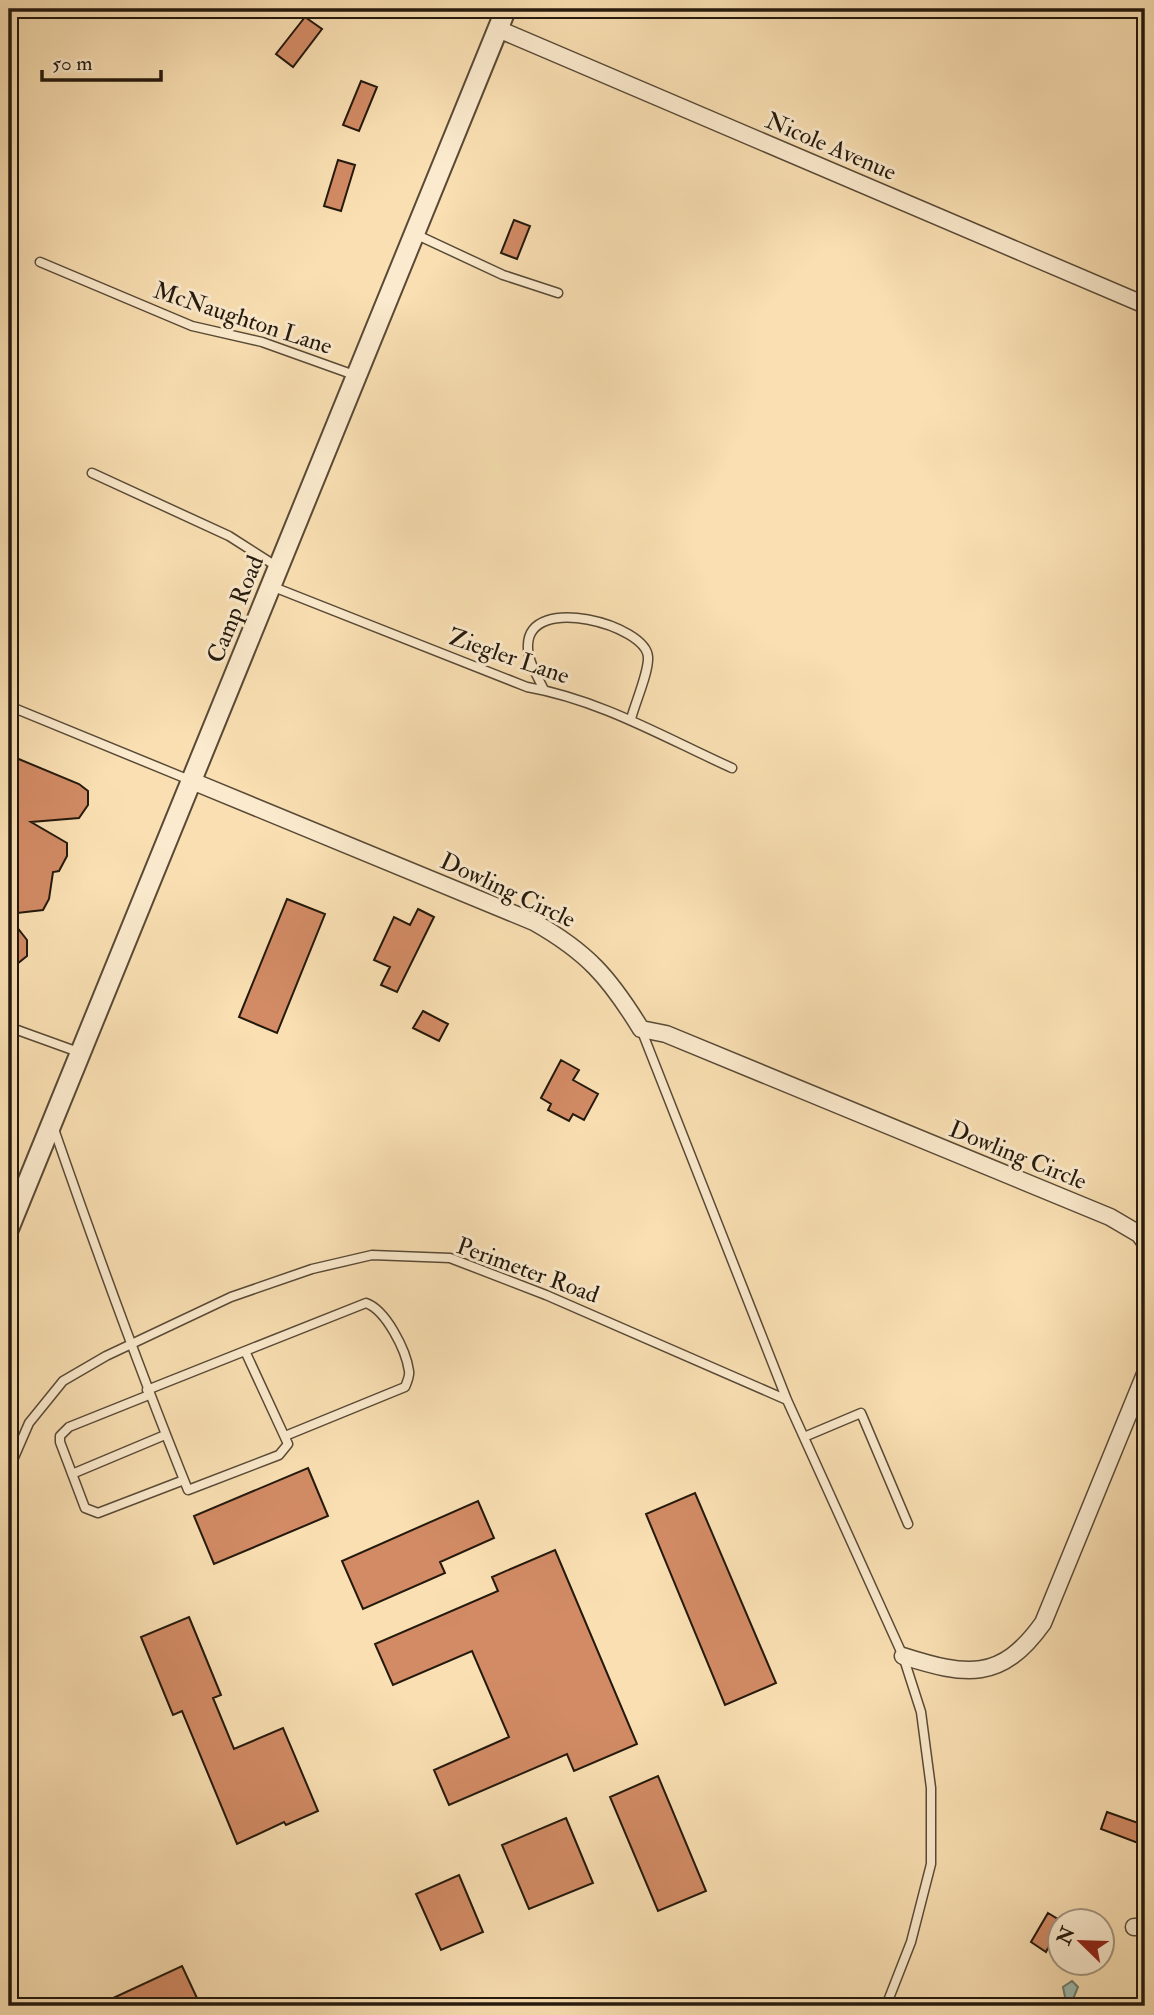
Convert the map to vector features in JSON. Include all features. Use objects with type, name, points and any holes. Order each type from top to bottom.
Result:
[{"type":"street","name":"Camp Road","points":[[9,1228],[506,9]]},
{"type":"street","name":"Nicole Avenue","points":[[498,29],[1145,305]]},
{"type":"street","name":"Dowling Circle","points":[[192,780],[534,922],[572,943],[598,967],[641,1029],[666,1034],[1110,1217],[1139,1234],[1145,1242]]},
{"type":"street","points":[[903,1656],[940,1668],[986,1670],[1008,1661],[1026,1647],[1043,1623],[1145,1374]]},
{"type":"lane","points":[[415,234],[503,275],[558,293]]},
{"type":"lane","name":"McNaughton Lane","points":[[40,262],[192,326],[262,342],[357,376]]},
{"type":"lane","name":"Ziegler Lane","points":[[92,473],[229,536],[266,557],[275,577],[527,687],[544,690],[631,719],[732,768]]},
{"type":"lane","points":[[544,690],[527,646],[531,632],[541,621],[561,616],[619,629],[643,645],[648,657],[631,719]]},
{"type":"lane","name":"Dowling Circle","points":[[9,706],[192,780]]},
{"type":"lane","points":[[9,1027],[81,1053]]},
{"type":"lane","points":[[641,1029],[787,1400],[903,1656],[921,1712],[931,1788],[931,1864],[911,1942],[886,2006]]},
{"type":"lane","points":[[52,1122],[129,1345],[188,1490],[279,1455],[288,1444],[245,1351]]},
{"type":"lane","name":"Perimeter Road","points":[[9,1469],[29,1423],[63,1381],[129,1345],[231,1297],[312,1269],[372,1255],[450,1258],[546,1294],[787,1400]]},
{"type":"lane","points":[[184,1480],[92,1513],[85,1508],[60,1443],[63,1431],[245,1351],[366,1303],[379,1308],[394,1333],[410,1373],[405,1387],[285,1436]]},
{"type":"lane","points":[[804,1437],[861,1413],[908,1524]]},
{"type":"lane","points":[[72,1474],[165,1435]]},
{"type":"water","points":[[1072,1981],[1078,1987],[1071,2004],[1066,2002],[1063,1987]]},
{"type":"building","points":[[305,17],[322,29],[293,67],[276,54]]},
{"type":"building","points":[[361,81],[377,87],[359,131],[343,125]]},
{"type":"building","points":[[338,160],[355,165],[341,211],[324,206]]},
{"type":"building","points":[[514,220],[530,226],[517,259],[501,253]]},
{"type":"building","points":[[9,755],[79,784],[88,791],[88,805],[79,818],[31,822],[67,843],[67,856],[59,871],[53,872],[49,899],[43,910],[9,914]]},
{"type":"building","points":[[287,899],[325,914],[277,1033],[239,1017]]},
{"type":"building","points":[[418,909],[434,917],[397,992],[381,985],[390,967],[374,960],[394,917],[410,925]]},
{"type":"building","points":[[9,917],[27,940],[27,956],[17,964],[9,964]]},
{"type":"building","points":[[423,1011],[448,1024],[439,1041],[413,1028]]},
{"type":"building","points":[[561,1060],[579,1070],[573,1080],[598,1094],[584,1120],[573,1114],[569,1121],[548,1110],[551,1104],[541,1098]]},
{"type":"building","points":[[308,1468],[328,1516],[214,1564],[194,1516]]},
{"type":"building","points":[[695,1493],[776,1683],[725,1705],[646,1514]]},
{"type":"building","points":[[478,1501],[494,1538],[440,1562],[445,1573],[363,1609],[342,1561]]},
{"type":"building","points":[[555,1550],[637,1744],[574,1771],[567,1754],[449,1805],[434,1770],[509,1737],[472,1651],[393,1685],[375,1644],[498,1591],[492,1577]]},
{"type":"building","points":[[189,1617],[221,1695],[213,1698],[234,1749],[283,1728],[318,1811],[286,1825],[284,1822],[237,1844],[182,1711],[173,1715],[141,1637]]},
{"type":"building","points":[[658,1776],[706,1891],[658,1911],[610,1797]]},
{"type":"building","points":[[1107,1812],[1144,1825],[1138,1843],[1101,1829]]},
{"type":"building","points":[[566,1818],[593,1883],[529,1909],[502,1845]]},
{"type":"building","points":[[459,1875],[483,1932],[441,1950],[416,1894]]},
{"type":"building","points":[[1046,1916],[1046,1952],[1031,1942]]},
{"type":"building","points":[[182,1966],[197,1998],[179,2006],[96,2006]]}]
